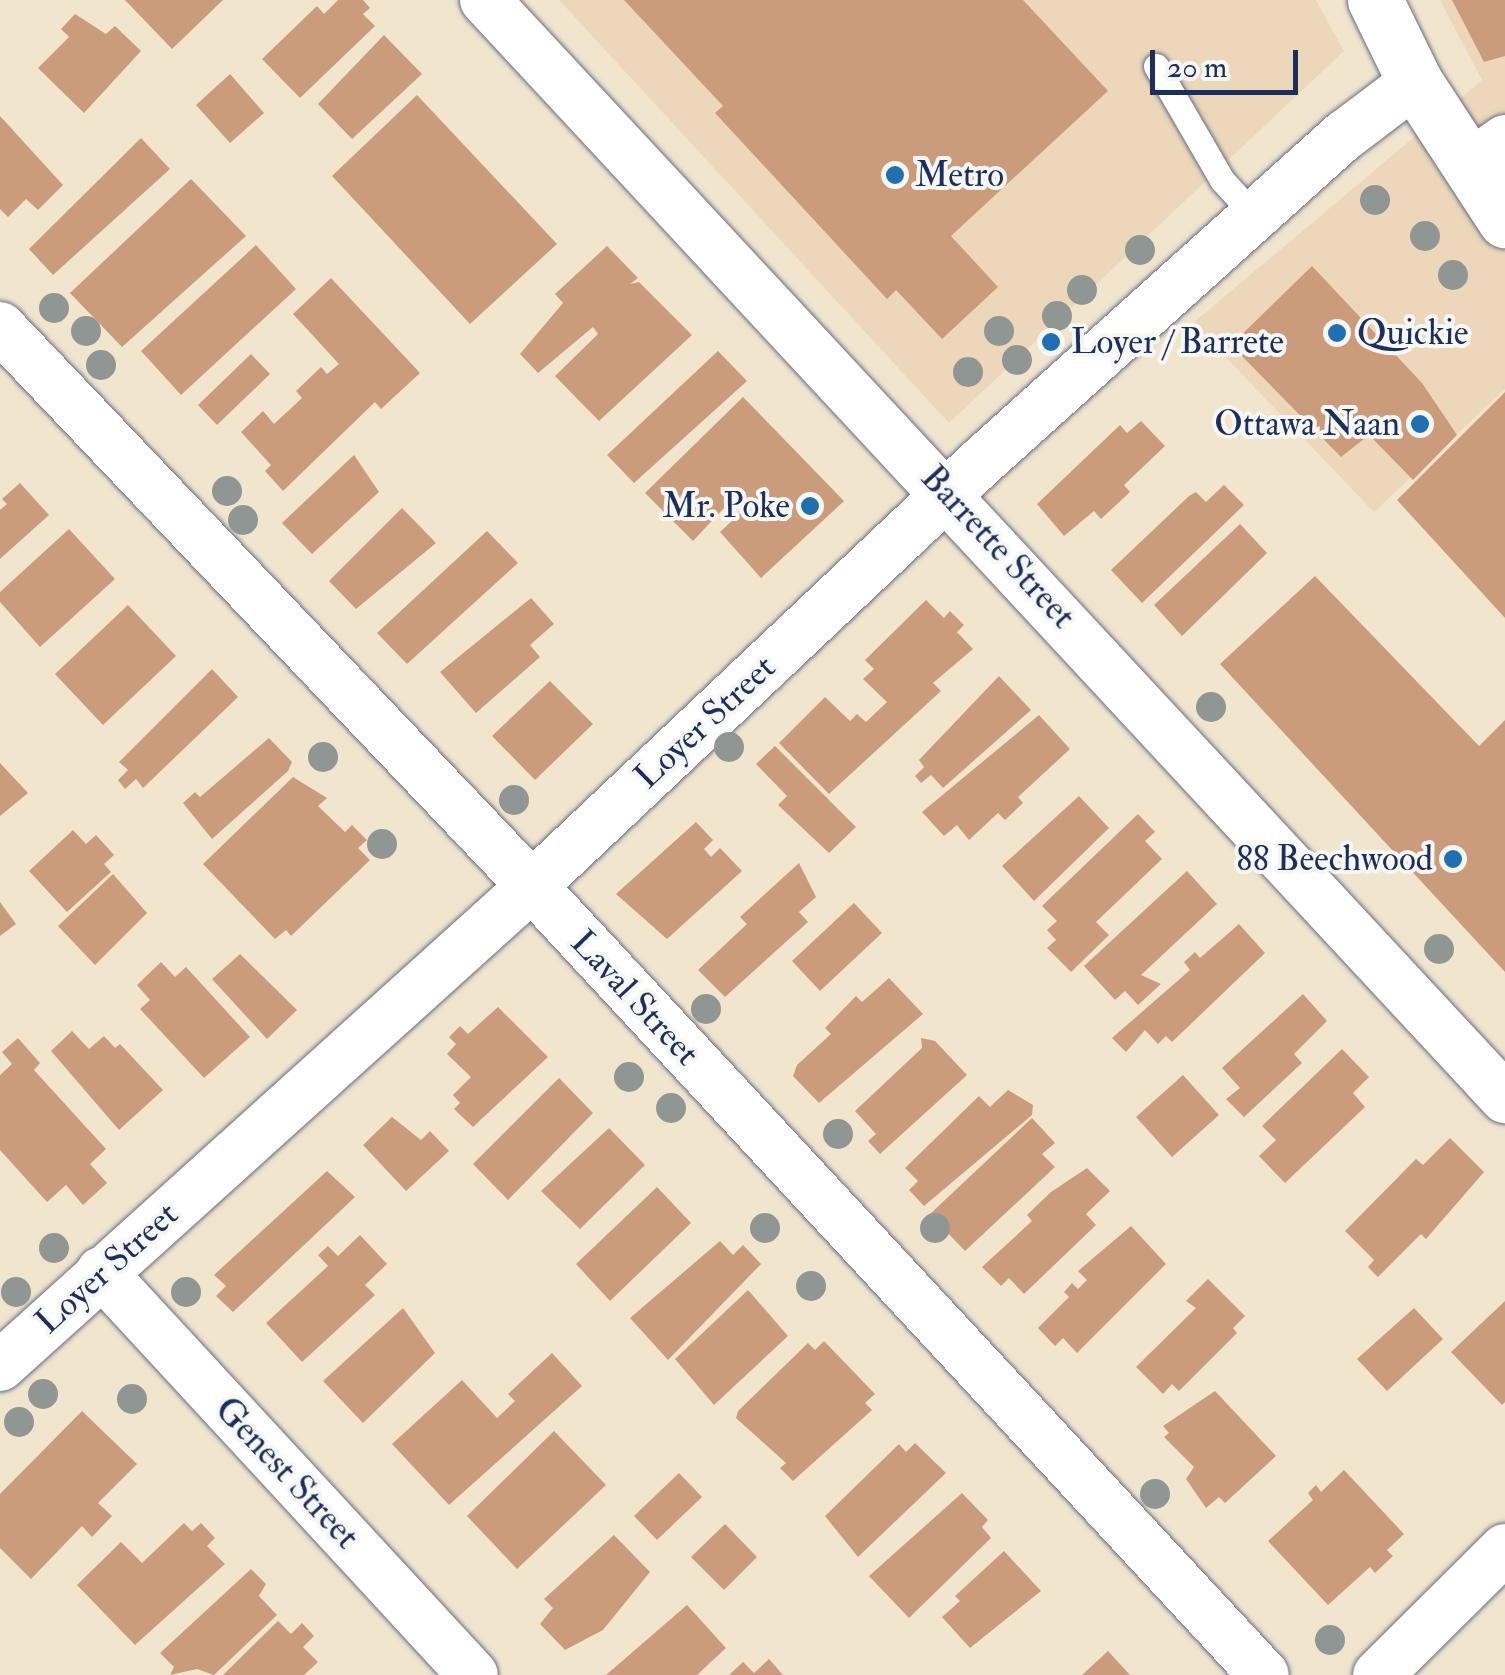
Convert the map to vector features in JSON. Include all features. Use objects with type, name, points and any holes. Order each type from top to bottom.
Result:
[{"type":"main road","points":[[1376,0],[1415,82],[1488,152],[1505,220]]},
{"type":"street","name":"Barrette Street","points":[[485,0],[948,493],[1505,1098]]},
{"type":"street","name":"Loyer Street","points":[[0,1366],[532,886],[948,493],[1255,216],[1415,82]]},
{"type":"street","name":"Laval Street","points":[[0,327],[532,886],[1264,1675]]},
{"type":"street","name":"Genest Street","points":[[101,1272],[473,1675]]},
{"type":"street","points":[[1378,1675],[1505,1548]]},
{"type":"lane","points":[[1156,66],[1222,180],[1255,216]]},
{"type":"shaded area","points":[[559,0],[1316,0],[1344,51],[949,423]]},
{"type":"shaded area","points":[[1440,0],[1505,0],[1505,389],[1374,512],[1193,323],[1482,80]]},
{"type":"building","points":[[125,0],[223,0],[172,49]]},
{"type":"building","points":[[338,0],[363,0],[370,8],[363,14],[375,26],[300,98],[262,59],[317,6],[324,14]]},
{"type":"building","name":"Metro","points":[[624,0],[1023,0],[1108,91],[951,236],[998,287],[942,339],[896,290],[887,299],[715,113],[723,106]]},
{"type":"building","points":[[1452,0],[1505,0],[1505,56],[1484,62]]},
{"type":"building","points":[[75,14],[106,34],[115,26],[141,51],[84,113],[38,68],[69,37],[61,29]]},
{"type":"building","points":[[384,35],[422,74],[352,139],[318,104]]},
{"type":"building","points":[[230,74],[264,113],[230,143],[196,105]]},
{"type":"building","points":[[417,95],[557,244],[470,324],[332,176]]},
{"type":"building","points":[[0,116],[63,185],[38,210],[26,199],[8,217],[0,209]]},
{"type":"building","points":[[141,138],[170,169],[53,275],[29,249]]},
{"type":"building","points":[[191,179],[246,236],[122,347],[70,293]]},
{"type":"building","points":[[256,245],[296,289],[181,395],[141,351]]},
{"type":"building","points":[[607,246],[638,278],[630,284],[639,282],[692,335],[599,421],[555,376],[598,334],[593,327],[538,373],[520,354],[563,303],[555,294]]},
{"type":"building","points":[[1312,266],[1422,383],[1457,435],[1413,480],[1369,435],[1341,457],[1231,345]]},
{"type":"building","points":[[331,278],[420,373],[381,409],[375,402],[283,491],[265,471],[271,465],[241,432],[263,411],[274,424],[302,398],[296,391],[321,367],[327,374],[339,364],[293,314]]},
{"type":"building","points":[[718,351],[747,381],[634,483],[607,455]]},
{"type":"building","points":[[251,354],[270,374],[217,425],[198,405]]},
{"type":"building","points":[[1505,392],[1505,618],[1397,500]]},
{"type":"building","points":[[743,397],[844,501],[761,578],[720,532],[749,505],[738,493],[693,541],[645,493]]},
{"type":"building","points":[[1141,421],[1165,446],[1124,485],[1130,492],[1101,519],[1094,511],[1064,536],[1037,504],[1120,425],[1127,433]]},
{"type":"building","points":[[354,455],[379,492],[312,554],[282,523]]},
{"type":"building","points":[[20,483],[49,515],[0,559],[0,510],[7,504],[2,499]]},
{"type":"building","points":[[1224,485],[1244,505],[1142,603],[1111,570],[1189,496],[1196,492],[1206,502]]},
{"type":"building","points":[[402,508],[436,543],[356,609],[329,581]]},
{"type":"building","points":[[1240,524],[1267,553],[1182,636],[1154,605]]},
{"type":"building","points":[[69,529],[115,579],[40,647],[0,602],[0,592]]},
{"type":"building","points":[[487,531],[518,563],[407,664],[377,633]]},
{"type":"building","name":"88 Beechwood","points":[[1315,576],[1479,746],[1505,720],[1505,972],[1220,664]]},
{"type":"building","points":[[531,598],[554,624],[530,645],[540,657],[476,713],[440,672]]},
{"type":"building","points":[[926,600],[944,618],[950,611],[964,625],[957,632],[973,649],[933,683],[941,691],[829,794],[779,743],[825,697],[850,721],[857,714],[866,722],[887,702],[863,679],[874,669],[865,660]]},
{"type":"building","points":[[128,605],[176,656],[103,725],[55,674]]},
{"type":"building","points":[[212,669],[238,697],[143,788],[136,779],[125,789],[118,780],[128,770],[119,762]]},
{"type":"building","points":[[999,676],[1031,710],[943,788],[931,775],[921,783],[915,776],[924,767],[919,760]]},
{"type":"building","points":[[550,681],[593,724],[535,780],[492,736]]},
{"type":"building","points":[[1039,715],[1070,749],[1018,797],[1023,803],[1005,820],[998,813],[969,840],[957,825],[944,836],[922,812]]},
{"type":"building","points":[[269,738],[292,762],[288,771],[212,839],[183,803],[195,792],[200,797]]},
{"type":"building","points":[[775,746],[856,827],[829,853],[778,805],[787,796],[756,764]]},
{"type":"building","points":[[0,763],[28,793],[0,816]]},
{"type":"building","points":[[293,777],[327,798],[318,806],[345,832],[352,825],[367,840],[358,848],[370,860],[291,936],[286,930],[275,939],[203,864]]},
{"type":"building","points":[[1079,796],[1109,828],[1034,901],[1002,866]]},
{"type":"building","points":[[1138,814],[1155,832],[1145,841],[1162,859],[1096,922],[1109,935],[1071,972],[1047,948],[1056,940],[1047,930],[1057,921],[1042,906]]},
{"type":"building","points":[[696,822],[713,840],[704,849],[711,857],[720,848],[742,871],[667,939],[616,894]]},
{"type":"building","points":[[73,830],[86,844],[96,835],[114,855],[104,864],[111,872],[67,912],[29,871]]},
{"type":"building","points":[[799,863],[816,897],[799,912],[808,922],[725,997],[698,970],[747,924],[740,917]]},
{"type":"building","points":[[1187,871],[1217,904],[1141,975],[1161,984],[1138,1005],[1125,991],[1115,1000],[1084,966]]},
{"type":"building","points":[[113,874],[147,913],[95,965],[58,926]]},
{"type":"building","points":[[0,902],[16,924],[0,936]]},
{"type":"building","points":[[854,903],[882,933],[820,991],[792,961]]},
{"type":"building","points":[[1239,924],[1265,953],[1172,1042],[1166,1036],[1158,1044],[1145,1030],[1126,1052],[1112,1038],[1190,970],[1184,962],[1195,952],[1200,958]]},
{"type":"building","points":[[240,954],[297,1010],[267,1039],[212,979]]},
{"type":"building","points":[[161,962],[175,977],[186,967],[250,1037],[204,1078],[140,1009],[150,1000],[137,985]]},
{"type":"building","points":[[889,978],[923,1014],[819,1103],[793,1076],[797,1065],[831,1034],[825,1028],[856,996],[862,1002]]},
{"type":"building","points":[[1303,994],[1327,1021],[1294,1054],[1302,1063],[1244,1117],[1226,1099],[1240,1088],[1222,1068]]},
{"type":"building","points":[[498,1007],[548,1057],[473,1127],[454,1109],[460,1103],[453,1095],[471,1077],[447,1054],[456,1044],[449,1037],[460,1026],[468,1034]]},
{"type":"building","points":[[72,1031],[89,1049],[104,1036],[115,1048],[120,1044],[163,1090],[119,1130],[51,1051]]},
{"type":"building","points":[[18,1038],[40,1063],[34,1070],[106,1149],[90,1164],[107,1183],[83,1205],[66,1185],[47,1202],[0,1150],[0,1075],[12,1064],[2,1052]]},
{"type":"building","points":[[921,1038],[935,1041],[967,1075],[880,1154],[868,1141],[876,1134],[855,1111],[922,1048]]},
{"type":"building","points":[[1342,1049],[1369,1077],[1353,1093],[1365,1107],[1285,1183],[1259,1156],[1276,1140],[1262,1126]]},
{"type":"building","points":[[1183,1075],[1219,1115],[1172,1157],[1136,1117]]},
{"type":"building","points":[[559,1078],[593,1113],[508,1200],[473,1164]]},
{"type":"building","points":[[1008,1090],[1033,1105],[1032,1115],[924,1206],[909,1190],[918,1181],[905,1168],[979,1096],[990,1107]]},
{"type":"building","points":[[392,1117],[421,1140],[430,1131],[449,1151],[406,1191],[363,1145]]},
{"type":"building","points":[[1032,1118],[1055,1143],[1042,1154],[1055,1167],[965,1251],[930,1214]]},
{"type":"building","points":[[609,1128],[645,1165],[580,1229],[541,1191]]},
{"type":"building","points":[[1450,1138],[1484,1172],[1426,1239],[1421,1234],[1378,1277],[1368,1267],[1374,1260],[1345,1231],[1416,1159],[1423,1165]]},
{"type":"building","points":[[1087,1168],[1110,1191],[1086,1214],[1096,1225],[1024,1294],[1009,1278],[1001,1286],[982,1267],[1032,1221],[1027,1215],[1051,1192]]},
{"type":"building","points":[[327,1171],[355,1197],[233,1312],[216,1296],[226,1286],[214,1275]]},
{"type":"building","points":[[657,1187],[691,1223],[610,1301],[576,1264]]},
{"type":"building","points":[[1131,1226],[1166,1264],[1077,1353],[1063,1338],[1055,1346],[1038,1328],[1069,1297],[1064,1292],[1072,1283],[1078,1289],[1087,1280],[1078,1271]]},
{"type":"building","points":[[360,1235],[387,1264],[365,1285],[375,1295],[302,1362],[266,1323],[328,1266],[318,1255],[328,1246],[338,1256]]},
{"type":"building","points":[[720,1241],[733,1255],[743,1245],[761,1264],[668,1360],[630,1318]]},
{"type":"building","points":[[1208,1279],[1245,1316],[1233,1328],[1237,1333],[1179,1391],[1172,1384],[1163,1394],[1136,1367],[1196,1308],[1186,1301]]},
{"type":"building","points":[[748,1290],[788,1336],[714,1405],[675,1359]]},
{"type":"building","points":[[1505,1301],[1505,1402],[1502,1405],[1451,1352]]},
{"type":"building","points":[[403,1308],[435,1353],[363,1423],[323,1381]]},
{"type":"building","points":[[1414,1308],[1443,1339],[1387,1391],[1357,1359]]},
{"type":"building","points":[[824,1341],[875,1394],[865,1403],[872,1410],[793,1481],[780,1468],[786,1463],[736,1418],[738,1411],[808,1343],[815,1350]]},
{"type":"building","points":[[552,1353],[582,1386],[449,1505],[392,1444],[462,1380],[497,1418],[515,1401],[508,1394]]},
{"type":"building","points":[[1215,1391],[1276,1456],[1225,1503],[1219,1497],[1206,1508],[1186,1479],[1194,1467],[1164,1437],[1169,1433],[1163,1426]]},
{"type":"building","points":[[82,1411],[137,1464],[98,1503],[112,1516],[92,1537],[82,1526],[31,1579],[0,1548],[0,1494]]},
{"type":"building","points":[[554,1431],[606,1485],[517,1569],[467,1516]]},
{"type":"building","points":[[915,1443],[946,1473],[858,1557],[825,1516],[899,1444],[906,1452]]},
{"type":"building","points":[[1344,1470],[1404,1534],[1387,1550],[1393,1556],[1375,1573],[1370,1567],[1328,1605],[1268,1541],[1313,1500],[1308,1493],[1316,1485],[1321,1492]]},
{"type":"building","points":[[679,1473],[702,1497],[657,1540],[634,1516]]},
{"type":"building","points":[[962,1493],[988,1520],[982,1527],[991,1538],[909,1618],[869,1576]]},
{"type":"building","points":[[184,1523],[192,1531],[201,1523],[215,1538],[207,1546],[225,1564],[135,1645],[77,1585],[121,1542],[142,1563]]},
{"type":"building","points":[[725,1524],[757,1557],[724,1590],[691,1557]]},
{"type":"building","points":[[614,1535],[650,1572],[603,1630],[565,1650],[540,1624],[553,1608],[544,1599]]},
{"type":"building","points":[[1004,1551],[1041,1591],[970,1648],[942,1617],[960,1601],[955,1596]]},
{"type":"building","points":[[251,1569],[266,1584],[259,1596],[277,1615],[214,1675],[197,1669],[170,1675],[174,1667],[160,1653]]},
{"type":"building","points":[[687,1605],[726,1648],[697,1675],[606,1675]]},
{"type":"building","points":[[278,1621],[291,1634],[302,1623],[314,1636],[303,1647],[318,1662],[304,1675],[223,1675]]},
{"type":"building","points":[[1108,1651],[1130,1675],[1082,1675]]},
{"type":"building","points":[[769,1659],[783,1675],[729,1675],[743,1662],[754,1673]]},
{"type":"place","name":"Metro","points":[[895,175]]},
{"type":"place","name":"Quickie","points":[[1337,333]]},
{"type":"place","name":"Loyer / Barrete","points":[[1051,342]]},
{"type":"place","name":"Ottawa Naan","points":[[1420,424]]},
{"type":"place","name":"Mr. Poke","points":[[810,506]]},
{"type":"place","name":"88 Beechwood","points":[[1453,859]]}]
